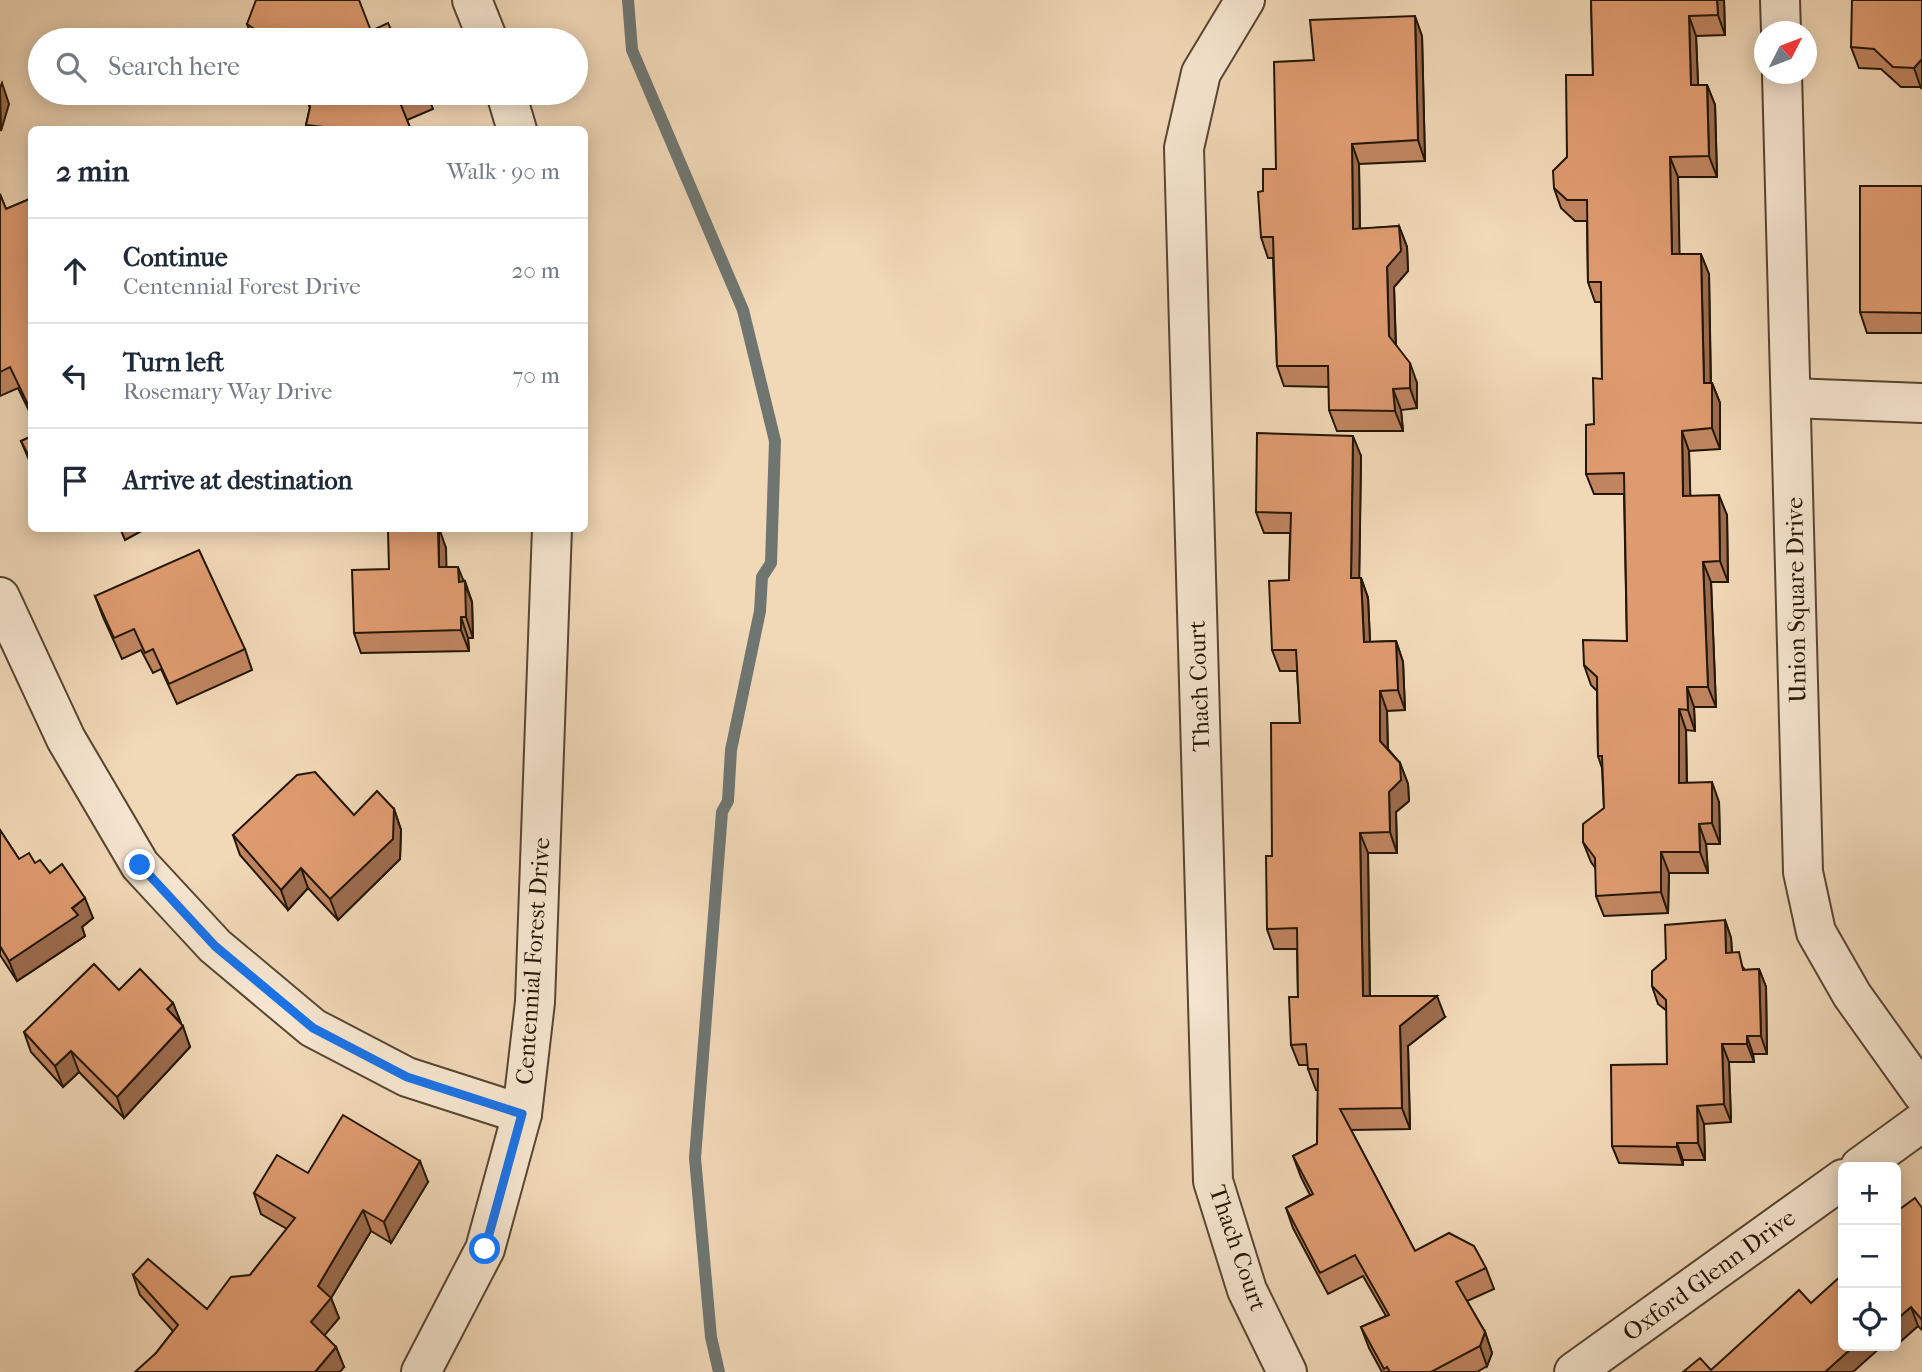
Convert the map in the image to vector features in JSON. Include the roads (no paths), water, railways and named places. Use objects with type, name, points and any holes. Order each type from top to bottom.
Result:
[{"type":"street","points":[[472,0],[483,28]]},
{"type":"street","name":"Thach Court","points":[[1245,0],[1201,73],[1184,148],[1213,1181],[1247,1290],[1287,1372]]},
{"type":"street","points":[[1780,0],[1781,21]]},
{"type":"street","name":"Union Square Drive","points":[[1782,84],[1803,872],[1816,932],[1852,995],[1922,1093]]},
{"type":"street","points":[[510,105],[516,126]]},
{"type":"street","points":[[1791,398],[1922,403]]},
{"type":"street","name":"Centennial Forest Drive","points":[[421,1372],[485,1249],[522,1114],[536,1002],[552,532]]},
{"type":"street","points":[[0,597],[66,739],[140,865],[215,946],[313,1028],[407,1077],[522,1114]]},
{"type":"street","points":[[1867,1162],[1922,1122]]},
{"type":"street","name":"Oxford Glenn Drive","points":[[1574,1372],[1838,1183]]},
{"type":"waterway","points":[[628,0],[632,50],[743,310],[775,441],[771,563],[762,577],[760,611],[731,750],[728,801],[722,812],[695,1158],[711,1337],[719,1372]]}]
